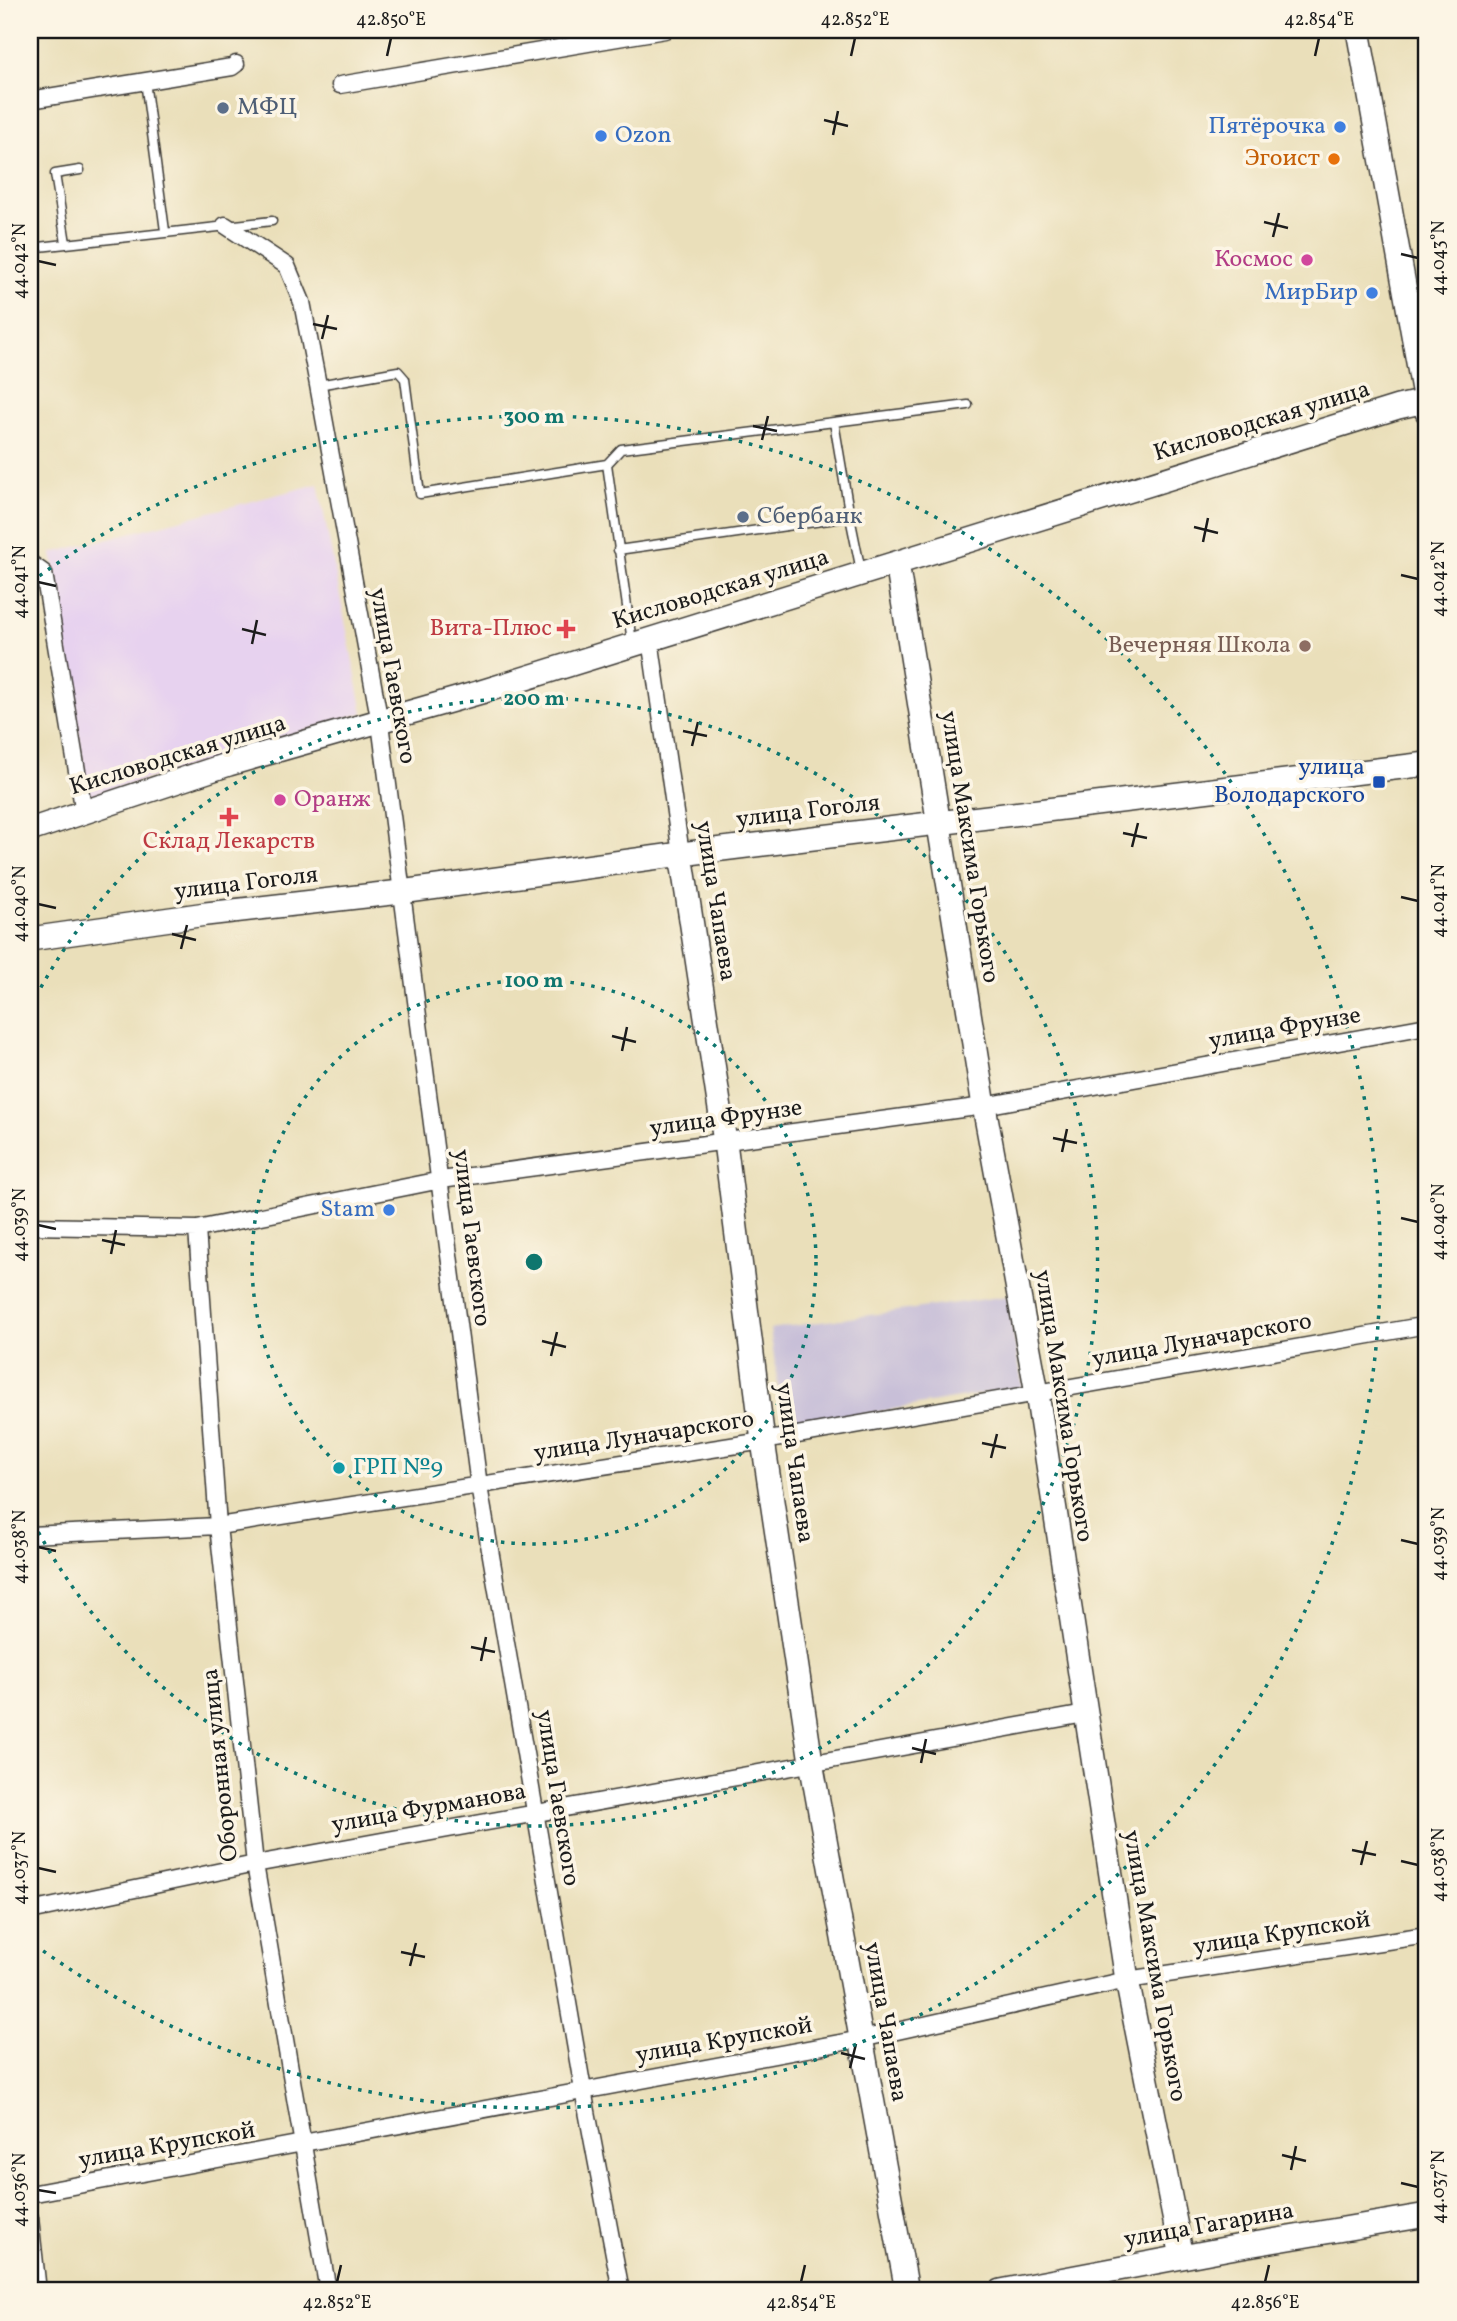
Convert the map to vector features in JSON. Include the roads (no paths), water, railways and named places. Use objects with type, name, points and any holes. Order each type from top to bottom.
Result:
[{"type":"street","points":[[340,85],[665,30]]},
{"type":"street","points":[[1358,30],[1427,404]]},
{"type":"street","points":[[30,100],[232,67],[236,64]]},
{"type":"street","name":"улица Гаевского","points":[[225,225],[287,266],[302,302],[318,385],[380,723],[480,1486],[583,2090],[621,2291]]},
{"type":"street","name":"Кисловодская улица","points":[[30,830],[229,764],[380,723],[1398,407],[1427,404]]},
{"type":"street","name":"улица Максима Горького","points":[[897,563],[984,1106],[1037,1392],[1127,1980],[1182,2257]]},
{"type":"street","points":[[30,564],[44,573],[84,813]]},
{"type":"street","name":"улица Чапаева","points":[[641,642],[681,854],[725,1142],[763,1441],[811,1762],[907,2291]]},
{"type":"street","name":"улица Гоголя","points":[[30,939],[681,854],[1427,764]]},
{"type":"street","name":"улица Фрунзе","points":[[30,1226],[197,1229],[441,1180],[984,1106],[1427,1026]]},
{"type":"street","name":"Оборонная улица","points":[[197,1229],[218,1526],[255,1864],[328,2291]]},
{"type":"street","name":"улица Луначарского","points":[[30,1535],[218,1526],[763,1441],[1427,1325]]},
{"type":"street","name":"улица Фурманова","points":[[30,1911],[255,1864],[1085,1714]]},
{"type":"street","name":"улица Крупской","points":[[30,2194],[861,2039],[1127,1980],[1427,1935]]},
{"type":"street","name":"улица Гагарина","points":[[1001,2291],[1427,2215]]},
{"type":"street","points":[[30,2218],[38,2291]]},
{"type":"lane","points":[[145,81],[165,231]]},
{"type":"lane","points":[[66,243],[55,174],[80,170]]},
{"type":"lane","points":[[30,248],[272,221]]},
{"type":"lane","points":[[318,385],[398,371],[405,379],[420,494],[607,464],[621,449],[968,405]]},
{"type":"lane","points":[[834,422],[849,517],[862,574]]},
{"type":"lane","points":[[607,464],[618,550],[641,642]]},
{"type":"lane","points":[[618,550],[849,517]]},
{"type":"place","name":"МФЦ","points":[[223,108]]},
{"type":"place","name":"Пятёрочка","points":[[1340,127]]},
{"type":"place","name":"Ozon","points":[[601,136]]},
{"type":"place","name":"Эгоист","points":[[1334,159]]},
{"type":"place","name":"Космос","points":[[1307,260]]},
{"type":"place","name":"МирБир","points":[[1372,293]]},
{"type":"place","name":"Сбербанк","points":[[743,517]]},
{"type":"place","name":"Вита-Плюс","points":[[566,629]]},
{"type":"place","name":"Вечерняя Школа","points":[[1305,646]]},
{"type":"place","name":"улица Володарского","points":[[1379,782]]},
{"type":"place","name":"Оранж","points":[[280,800]]},
{"type":"place","name":"Склад Лекарств","points":[[229,817]]},
{"type":"place","name":"Stam","points":[[389,1210]]},
{"type":"place","name":"ГРП №9","points":[[339,1468]]}]
